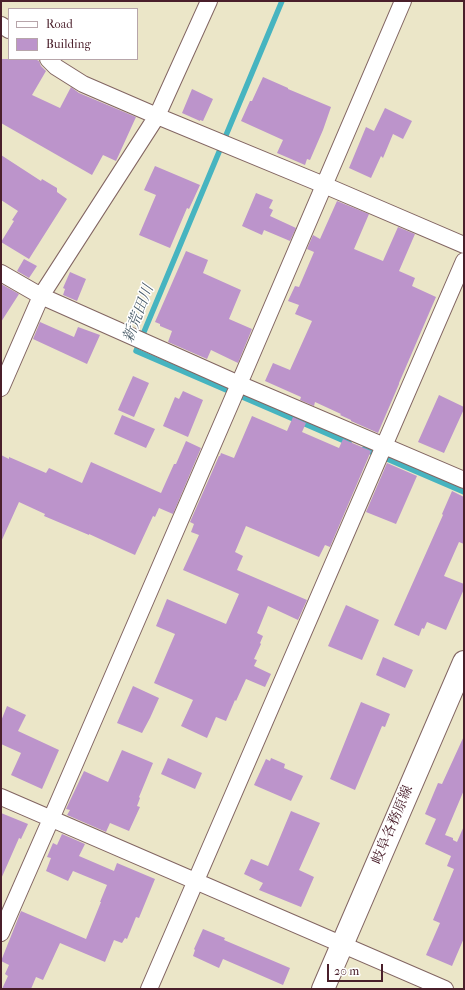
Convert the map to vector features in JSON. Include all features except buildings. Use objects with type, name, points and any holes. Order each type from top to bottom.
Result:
[{"type":"main road","name":"岐阜各務原線","points":[[323,989],[464,662]]},
{"type":"street","points":[[1,388],[41,296],[157,116],[209,1]]},
{"type":"street","points":[[1,933],[230,406],[403,1]]},
{"type":"street","points":[[49,60],[56,67],[83,84],[324,184],[464,245]]},
{"type":"street","points":[[149,989],[464,261]]},
{"type":"street","points":[[1,273],[41,296],[239,385],[464,480]]},
{"type":"street","points":[[1,798],[445,989]]},
{"type":"waterway","name":"新荒田川","points":[[282,1],[136,351],[349,443]]},
{"type":"waterway","name":"新荒田川","points":[[364,449],[464,492]]}]
